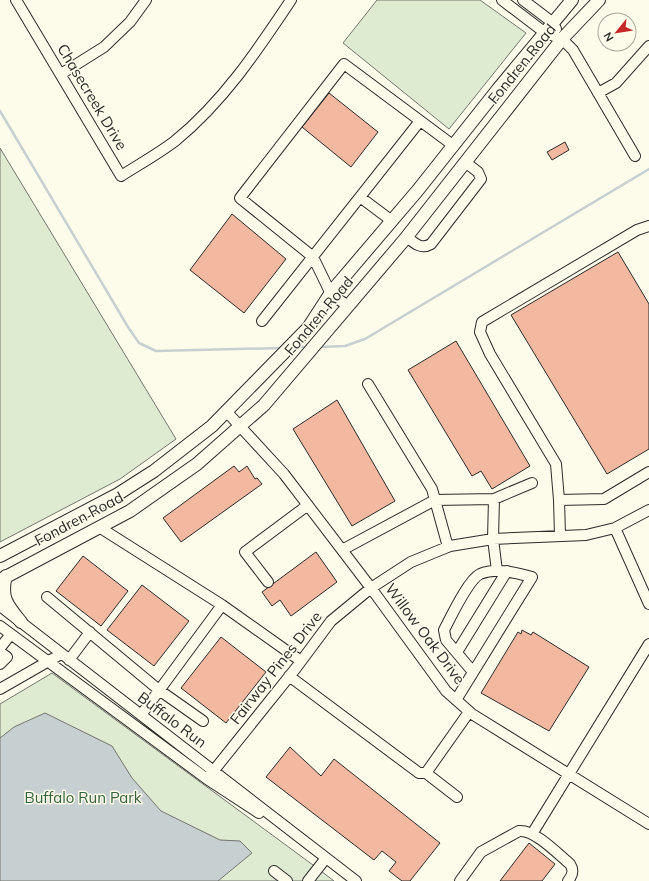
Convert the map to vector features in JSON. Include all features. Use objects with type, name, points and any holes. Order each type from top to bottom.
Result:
[{"type":"main road","name":"Fondren Road","points":[[0,556],[118,494],[154,471],[212,426],[308,328],[331,294],[456,143],[552,22],[572,0]]},
{"type":"main road","name":"Fondren Road","points":[[3,578],[130,511],[197,464],[264,405],[409,233],[562,39],[599,0]]},
{"type":"main road","points":[[456,143],[474,151]]},
{"type":"main road","points":[[394,219],[409,233]]},
{"type":"main road","points":[[118,494],[130,511]]},
{"type":"main road","points":[[3,578],[1,590],[3,598],[21,622]]},
{"type":"street","name":"Chasecreek Drive","points":[[16,0],[121,176],[174,142],[204,115],[229,88],[291,0]]},
{"type":"street","points":[[61,74],[104,47],[130,22],[146,0]]},
{"type":"street","points":[[502,0],[544,32],[562,39]]},
{"type":"street","points":[[523,0],[552,22],[562,39],[573,50],[635,156]]},
{"type":"street","points":[[598,93],[616,83],[649,46]]},
{"type":"street","points":[[348,306],[331,294],[313,257],[240,198],[344,64],[420,121],[456,143]]},
{"type":"street","points":[[262,321],[420,121]]},
{"type":"street","points":[[409,233],[419,246],[427,246],[431,244],[481,179],[478,172],[465,162]]},
{"type":"street","points":[[360,197],[394,219]]},
{"type":"street","points":[[560,535],[556,464],[490,354],[480,332],[482,322],[623,238],[648,225]]},
{"type":"street","points":[[368,384],[432,490],[448,547]]},
{"type":"street","name":"Willow Oak Drive","points":[[226,411],[284,474],[371,588],[446,691],[469,712],[649,824]]},
{"type":"street","points":[[559,500],[604,498],[649,472]]},
{"type":"street","points":[[342,550],[435,500],[494,500],[532,483]]},
{"type":"street","points":[[456,652],[502,571],[493,539],[494,500]]},
{"type":"street","points":[[268,582],[245,552],[308,505]]},
{"type":"street","name":"Fairway Pines Drive","points":[[207,779],[331,621],[371,588],[411,562],[448,547],[493,539],[586,534],[615,528],[649,510]]},
{"type":"street","points":[[99,527],[222,605],[301,661]]},
{"type":"street","points":[[615,528],[649,604]]},
{"type":"street","points":[[456,700],[532,577],[502,571],[480,574],[472,580],[444,630],[446,640],[473,672]]},
{"type":"street","points":[[47,598],[160,690],[203,721]]},
{"type":"street","points":[[141,715],[222,605]]},
{"type":"street","name":"Buffalo Run","points":[[0,606],[60,654],[214,770],[356,881]]},
{"type":"street","name":"Buffalo Run","points":[[0,626],[207,779],[326,858]]},
{"type":"street","points":[[69,660],[90,632]]},
{"type":"street","points":[[0,648],[11,634]]},
{"type":"street","points":[[532,834],[649,644]]},
{"type":"street","points":[[0,652],[7,657],[0,664]]},
{"type":"street","points":[[0,689],[60,654]]},
{"type":"street","points":[[289,676],[419,773],[426,773],[457,797]]},
{"type":"street","points":[[426,773],[469,712]]},
{"type":"street","points":[[460,881],[481,852],[519,831],[528,831],[570,864],[573,868],[573,873],[568,881]]},
{"type":"street","points":[[308,881],[326,858]]},
{"type":"street","points":[[274,871],[287,881]]},
{"type":"green space","points":[[377,0],[480,0],[526,33],[449,129],[343,43]]},
{"type":"green space","points":[[0,148],[176,439],[120,479],[0,542]]},
{"type":"green space","name":"Buffalo Run Park","points":[[52,673],[334,881],[0,881],[0,704]]},
{"type":"shaded area","name":"Buffalo Run Park","points":[[45,713],[112,746],[132,778],[161,811],[220,840],[240,841],[252,853],[218,881],[0,881],[0,738],[14,727]]},
{"type":"building","points":[[329,93],[378,132],[351,167],[302,127]]},
{"type":"building","points":[[565,142],[569,150],[552,160],[547,152]]},
{"type":"building","points":[[232,214],[286,259],[244,313],[190,270]]},
{"type":"building","points":[[618,252],[649,304],[649,449],[607,474],[511,315]]},
{"type":"building","points":[[456,341],[530,466],[492,489],[481,471],[472,476],[408,370]]},
{"type":"building","points":[[337,400],[395,501],[352,526],[293,429]]},
{"type":"building","points":[[234,466],[239,472],[247,466],[255,479],[257,478],[262,484],[181,542],[163,518]]},
{"type":"building","points":[[316,552],[337,582],[291,616],[280,600],[272,606],[262,592]]},
{"type":"building","points":[[83,556],[128,591],[101,626],[56,591]]},
{"type":"building","points":[[142,585],[189,621],[154,666],[107,630]]},
{"type":"building","points":[[522,630],[531,635],[533,632],[589,667],[549,731],[481,693],[518,632],[521,634]]},
{"type":"building","points":[[221,637],[266,672],[226,723],[181,688]]},
{"type":"building","points":[[290,747],[321,776],[334,759],[440,843],[410,881],[402,881],[389,871],[396,862],[382,851],[374,860],[266,777]]},
{"type":"building","points":[[529,843],[555,864],[542,881],[500,881]]},
{"type":"waterway","points":[[0,111],[128,327],[139,343],[156,351],[282,348]]},
{"type":"waterway","points":[[319,347],[345,346],[365,339],[649,169]]},
{"type":"waterway","points":[[295,347],[308,347]]}]
